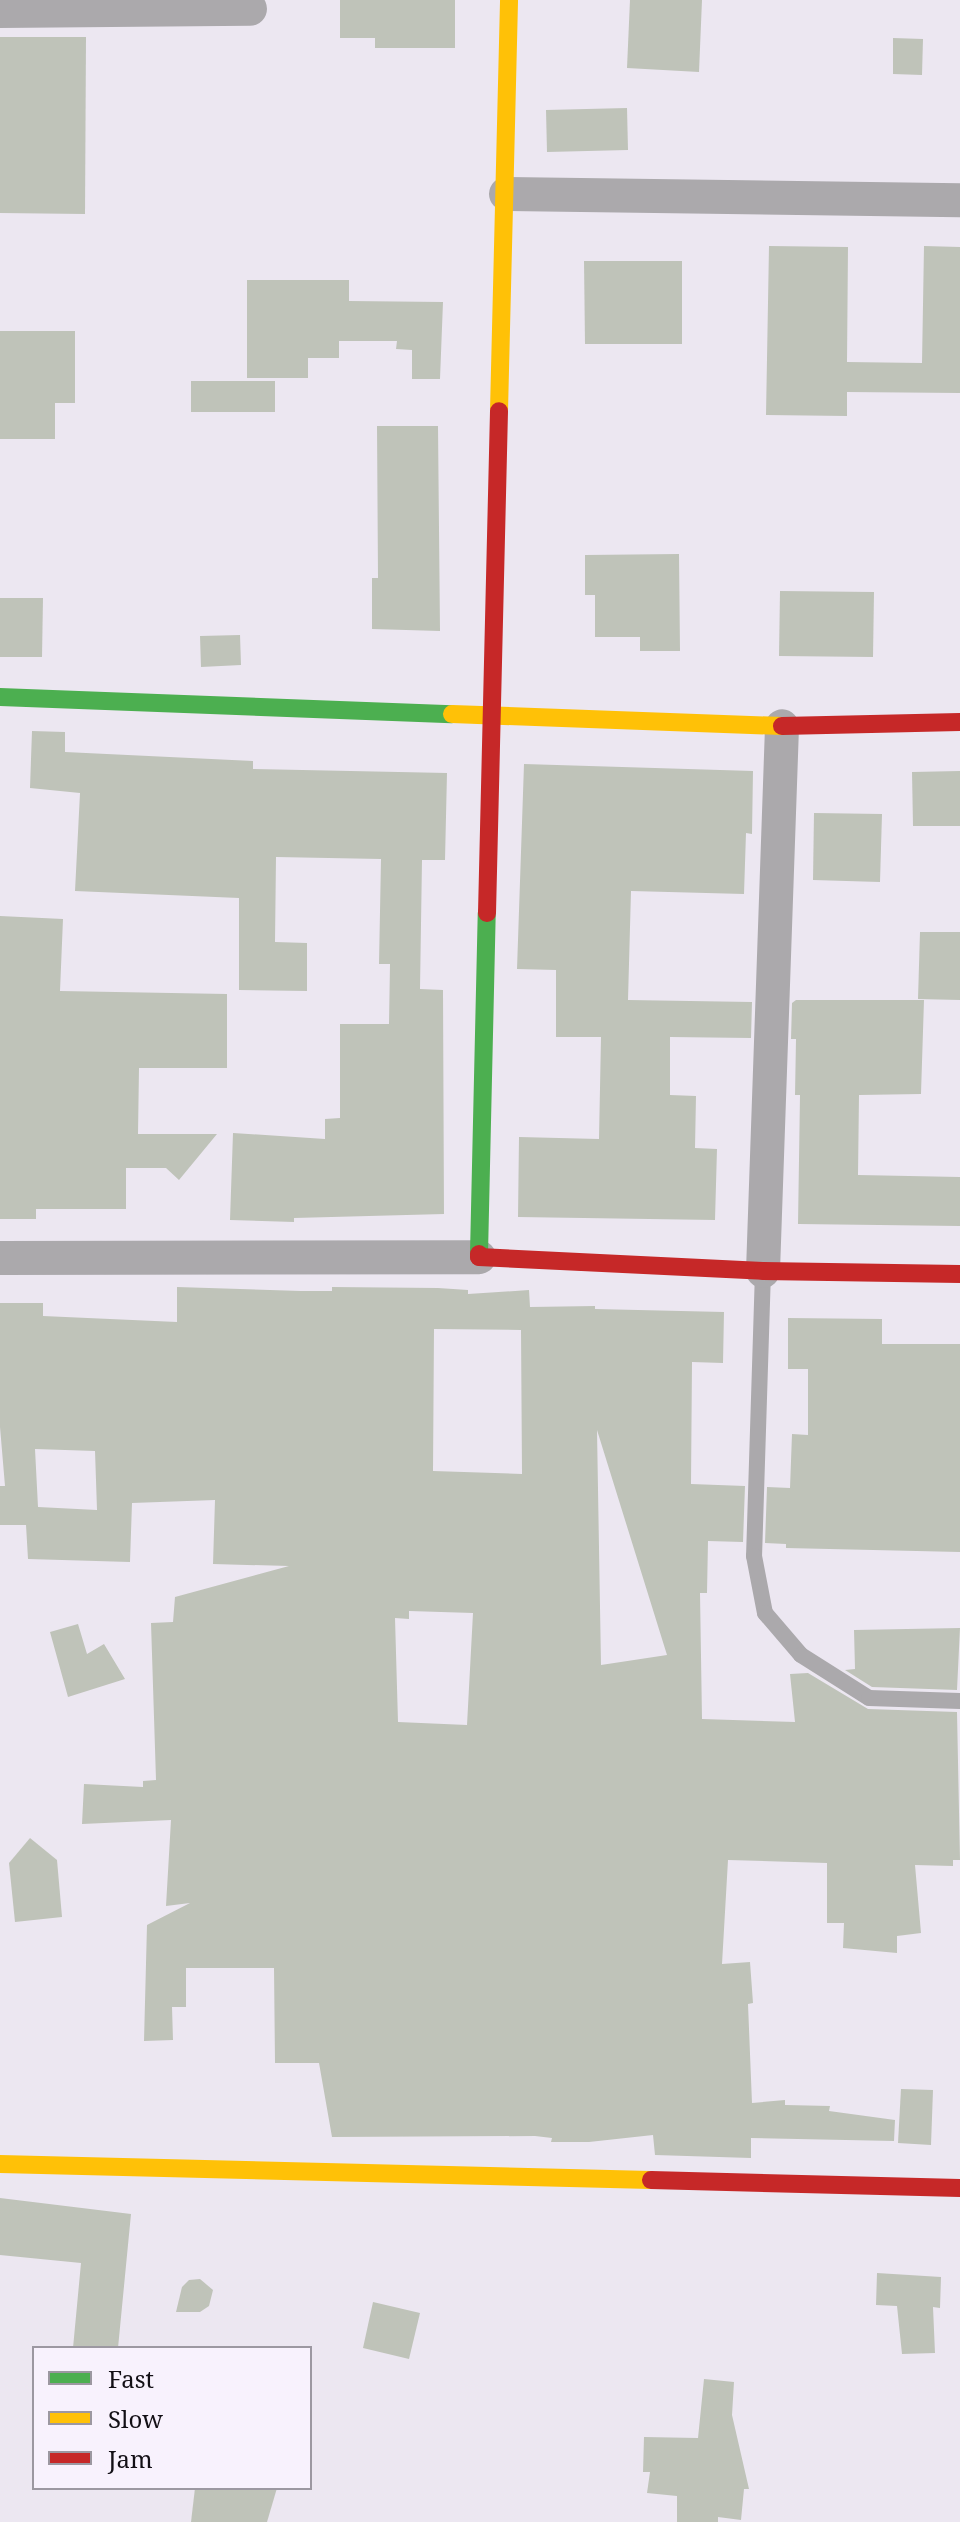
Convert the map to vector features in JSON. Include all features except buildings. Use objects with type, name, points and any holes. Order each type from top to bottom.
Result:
[{"type":"street","points":[[479,1257],[509,0]]},
{"type":"street","points":[[0,11],[250,9]]},
{"type":"street","points":[[506,194],[960,200]]},
{"type":"street","points":[[0,697],[782,726],[960,722]]},
{"type":"street","points":[[763,1271],[782,726]]},
{"type":"street","points":[[0,1258],[479,1257],[763,1271],[960,1274]]},
{"type":"street","points":[[0,2164],[960,2188]]},
{"type":"lane","points":[[763,1271],[754,1556],[765,1613],[801,1655],[869,1698],[960,1701]]},
{"type":"traffic: fast","points":[[0,697],[452,714]]},
{"type":"traffic: fast","points":[[479,1254],[487,913]]},
{"type":"traffic: slow","points":[[499,411],[509,0]]},
{"type":"traffic: slow","points":[[452,714],[782,726]]},
{"type":"traffic: slow","points":[[0,2164],[651,2180]]},
{"type":"traffic: jam","points":[[487,913],[499,411]]},
{"type":"traffic: jam","points":[[782,726],[960,722]]},
{"type":"traffic: jam","points":[[479,1254],[479,1257],[763,1271],[960,1274]]},
{"type":"traffic: jam","points":[[651,2180],[960,2188]]}]
